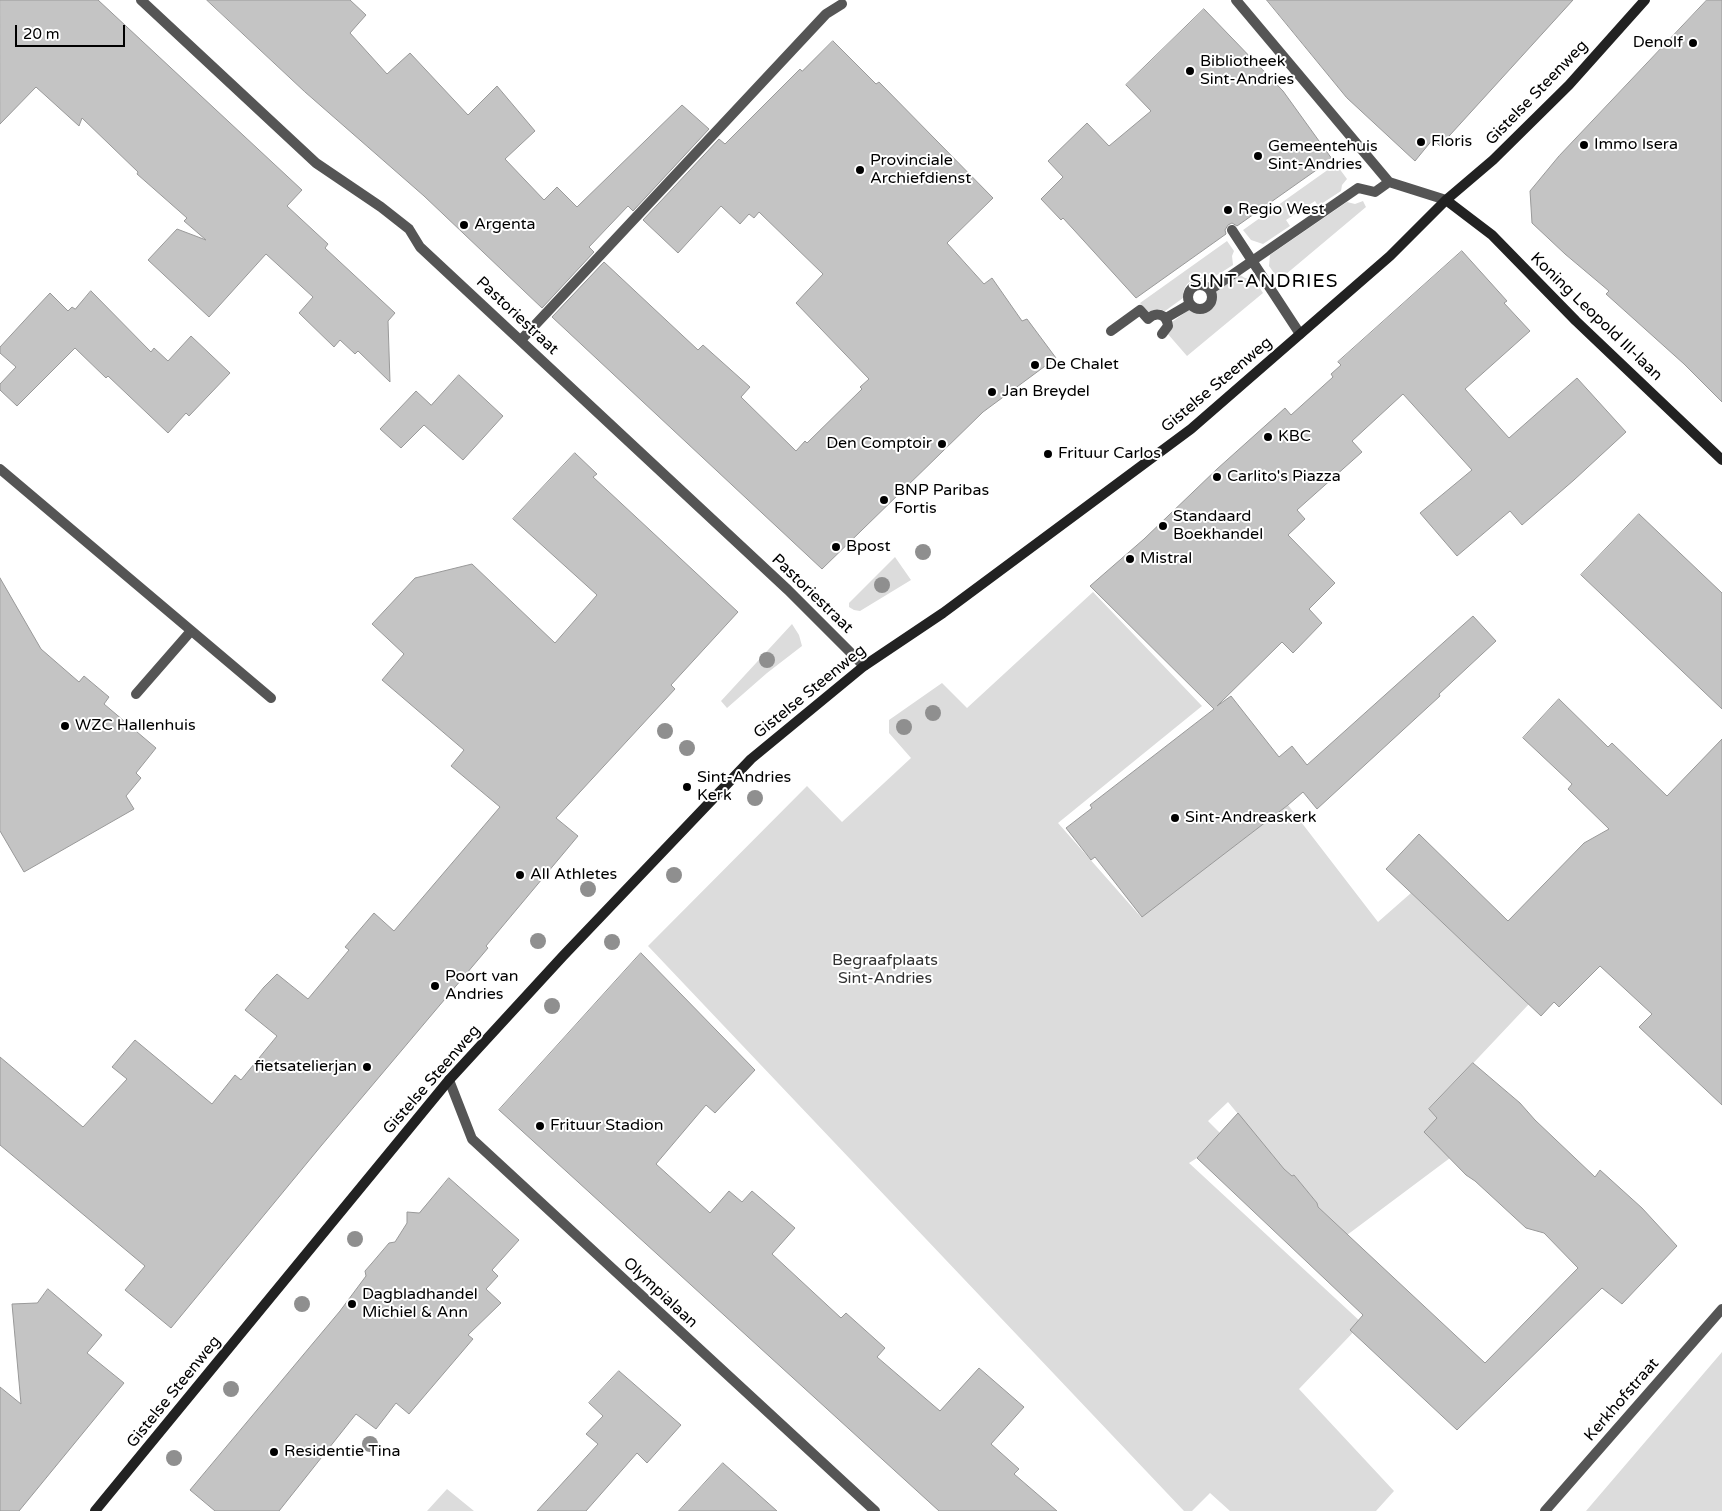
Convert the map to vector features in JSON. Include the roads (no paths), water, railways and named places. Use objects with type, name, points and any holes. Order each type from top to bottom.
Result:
[{"type":"main road","name":"Gistelse Steenweg","points":[[95,1511],[449,1080],[563,956],[751,758],[864,666],[943,613],[1191,429],[1390,256],[1446,200],[1493,160],[1569,85],[1645,0]]},
{"type":"main road","name":"Koning Leopold III-laan","points":[[1446,200],[1492,235],[1576,321],[1722,460]]},
{"type":"street","name":"Pastoriestraat","points":[[141,0],[316,163],[381,206],[409,229],[420,247],[788,590],[864,666]]},
{"type":"street","points":[[1236,0],[1389,182],[1446,200]]},
{"type":"street","points":[[521,340],[826,14],[842,4]]},
{"type":"street","points":[[1210,290],[1358,188],[1375,192],[1389,182]]},
{"type":"street","points":[[1232,230],[1300,334]]},
{"type":"street","points":[[1204,285],[1210,290],[1212,297],[1209,305],[1197,308],[1190,304],[1189,293],[1195,286],[1204,285]]},
{"type":"street","points":[[1166,318],[1190,304]]},
{"type":"street","points":[[1111,331],[1140,310],[1148,319],[1152,315],[1158,314],[1166,318],[1168,326],[1162,334]]},
{"type":"street","points":[[0,469],[271,698]]},
{"type":"street","points":[[136,694],[192,631]]},
{"type":"street","name":"Olympialaan","points":[[449,1080],[472,1139],[875,1511]]},
{"type":"street","name":"Kerkhofstraat","points":[[1545,1511],[1722,1309]]},
{"type":"place","name":"Denolf","points":[[1693,43]]},
{"type":"place","name":"Bibliotheek Sint-Andries","points":[[1190,71]]},
{"type":"place","name":"Floris","points":[[1421,142]]},
{"type":"place","name":"Immo Isera","points":[[1584,145]]},
{"type":"place","name":"Gemeentehuis Sint-Andries","points":[[1258,156]]},
{"type":"place","name":"Provinciale Archiefdienst","points":[[860,170]]},
{"type":"place","name":"Regio West","points":[[1228,210]]},
{"type":"place","name":"Argenta","points":[[464,225]]},
{"type":"place","name":"De Chalet","points":[[1035,365]]},
{"type":"place","name":"Jan Breydel","points":[[992,392]]},
{"type":"place","name":"KBC","points":[[1268,437]]},
{"type":"place","name":"Den Comptoir","points":[[942,444]]},
{"type":"place","name":"Frituur Carlos","points":[[1048,454]]},
{"type":"place","name":"Carlito's Piazza","points":[[1217,477]]},
{"type":"place","name":"BNP Paribas Fortis","points":[[884,500]]},
{"type":"place","name":"Standaard Boekhandel","points":[[1163,526]]},
{"type":"place","name":"Bpost","points":[[836,547]]},
{"type":"place","name":"Mistral","points":[[1130,559]]},
{"type":"place","name":"WZC Hallenhuis","points":[[65,726]]},
{"type":"place","name":"Sint-Andries Kerk","points":[[687,787]]},
{"type":"place","name":"Sint-Andreaskerk","points":[[1175,818]]},
{"type":"place","name":"All Athletes","points":[[520,875]]},
{"type":"place","name":"Poort van Andries","points":[[435,986]]},
{"type":"place","name":"fietsatelierjan","points":[[367,1067]]},
{"type":"place","name":"Frituur Stadion","points":[[540,1126]]},
{"type":"place","name":"Dagbladhandel Michiel & Ann","points":[[352,1304]]},
{"type":"place","name":"Residentie Tina","points":[[274,1452]]},
{"type":"district","name":"SINT-ANDRIES","points":[[1264,282]]},
{"type":"park label","name":"Begraafplaats Sint-Andries","points":[[885,970]]}]
